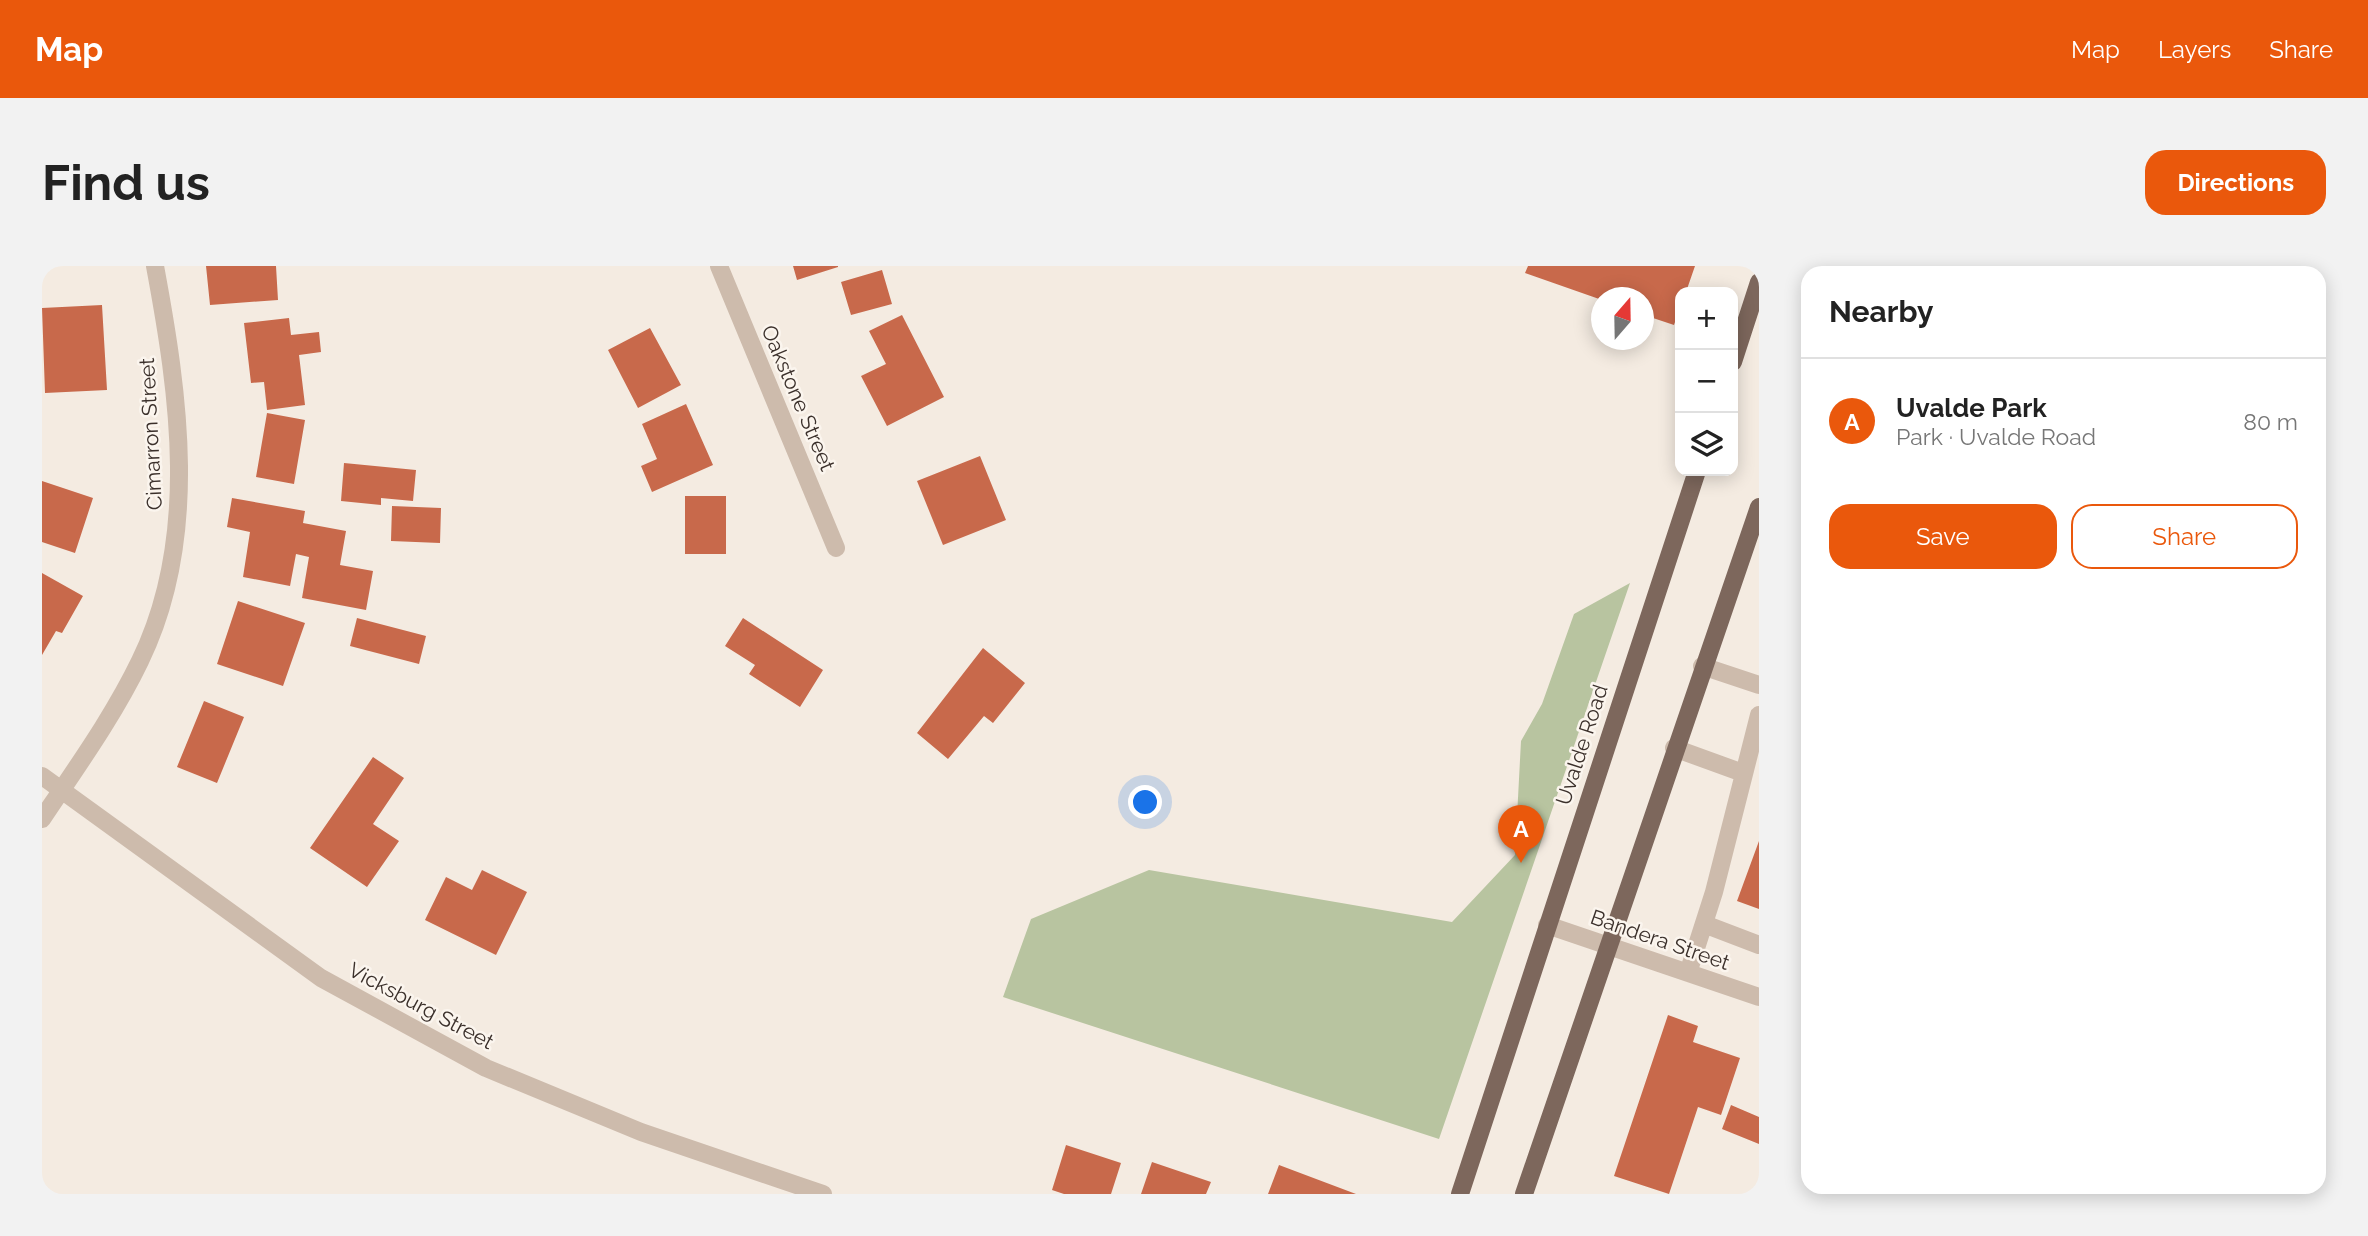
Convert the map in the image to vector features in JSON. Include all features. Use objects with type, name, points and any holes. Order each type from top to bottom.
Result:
[{"type":"main road","points":[[1737,350],[1759,282]]},
{"type":"main road","name":"Uvalde Road","points":[[1460,1194],[1695,476]]},
{"type":"main road","points":[[1524,1194],[1702,666],[1759,507]]},
{"type":"street","name":"Cimarron Street","points":[[42,819],[112,713],[141,660],[167,582],[180,511],[173,364],[155,266]]},
{"type":"street","name":"Oakstone Street","points":[[719,266],[836,548]]},
{"type":"street","points":[[1702,666],[1759,685]]},
{"type":"street","points":[[1688,973],[1704,924],[1759,715]]},
{"type":"street","points":[[1674,748],[1743,773]]},
{"type":"street","name":"Vicksburg Street","points":[[42,776],[321,978],[486,1068],[641,1132],[814,1193]]},
{"type":"street","points":[[1704,924],[1759,945]]},
{"type":"street","name":"Bandera Street","points":[[1547,925],[1759,997]]},
{"type":"green space","points":[[1630,583],[1439,1139],[1003,997],[1031,919],[1149,870],[1452,922],[1515,855],[1521,741],[1542,704],[1574,614]]},
{"type":"building","points":[[206,266],[276,266],[278,300],[210,305]]},
{"type":"building","points":[[793,266],[838,266],[838,267],[797,280]]},
{"type":"building","points":[[1528,266],[1695,266],[1688,287],[1675,287],[1674,325],[1654,318],[1654,287],[1591,287],[1591,296],[1525,273]]},
{"type":"building","points":[[882,270],[892,304],[851,315],[841,282]]},
{"type":"building","points":[[102,305],[107,390],[45,393],[42,308]]},
{"type":"building","points":[[902,315],[944,397],[887,426],[861,376],[886,364],[869,331]]},
{"type":"building","points":[[289,318],[291,335],[319,332],[321,352],[299,355],[305,405],[267,410],[264,382],[251,383],[244,323]]},
{"type":"building","points":[[650,328],[681,385],[638,408],[608,350]]},
{"type":"building","points":[[686,404],[713,465],[652,492],[641,466],[657,459],[642,424]]},
{"type":"building","points":[[267,413],[305,420],[294,484],[256,477]]},
{"type":"building","points":[[980,456],[1006,520],[943,545],[917,481]]},
{"type":"building","points":[[344,463],[416,470],[413,501],[381,498],[381,505],[341,501]]},
{"type":"building","points":[[42,481],[93,498],[75,553],[42,542]]},
{"type":"building","points":[[685,496],[726,496],[726,554],[685,554]]},
{"type":"building","points":[[232,498],[305,511],[303,523],[346,531],[340,565],[373,571],[366,610],[302,598],[309,557],[296,554],[290,586],[243,577],[250,532],[227,527]]},
{"type":"building","points":[[392,506],[441,508],[440,543],[391,541]]},
{"type":"building","points":[[42,573],[83,596],[62,633],[56,631],[42,655]]},
{"type":"building","points":[[238,601],[305,623],[283,686],[217,664]]},
{"type":"building","points":[[357,618],[426,636],[419,664],[350,646]]},
{"type":"building","points":[[743,618],[823,670],[800,707],[749,674],[755,665],[725,646]]},
{"type":"building","points":[[983,648],[1025,683],[993,723],[984,716],[948,759],[917,733]]},
{"type":"building","points":[[204,701],[244,717],[217,783],[177,767]]},
{"type":"building","points":[[373,757],[404,778],[373,824],[399,841],[367,887],[310,848]]},
{"type":"building","points":[[1759,841],[1759,909],[1737,901]]},
{"type":"building","points":[[482,870],[527,892],[496,955],[425,920],[446,877],[472,890]]},
{"type":"building","points":[[1668,1015],[1698,1026],[1693,1042],[1740,1058],[1721,1115],[1698,1107],[1669,1194],[1614,1176]]},
{"type":"building","points":[[1731,1105],[1759,1117],[1759,1144],[1722,1129]]},
{"type":"building","points":[[1066,1145],[1121,1163],[1111,1194],[1064,1194],[1052,1190]]},
{"type":"building","points":[[1152,1162],[1211,1182],[1206,1194],[1141,1194]]},
{"type":"building","points":[[1279,1165],[1356,1194],[1268,1194]]},
{"type":"place","name":"Uvalde Park","points":[[1521,863]]}]
